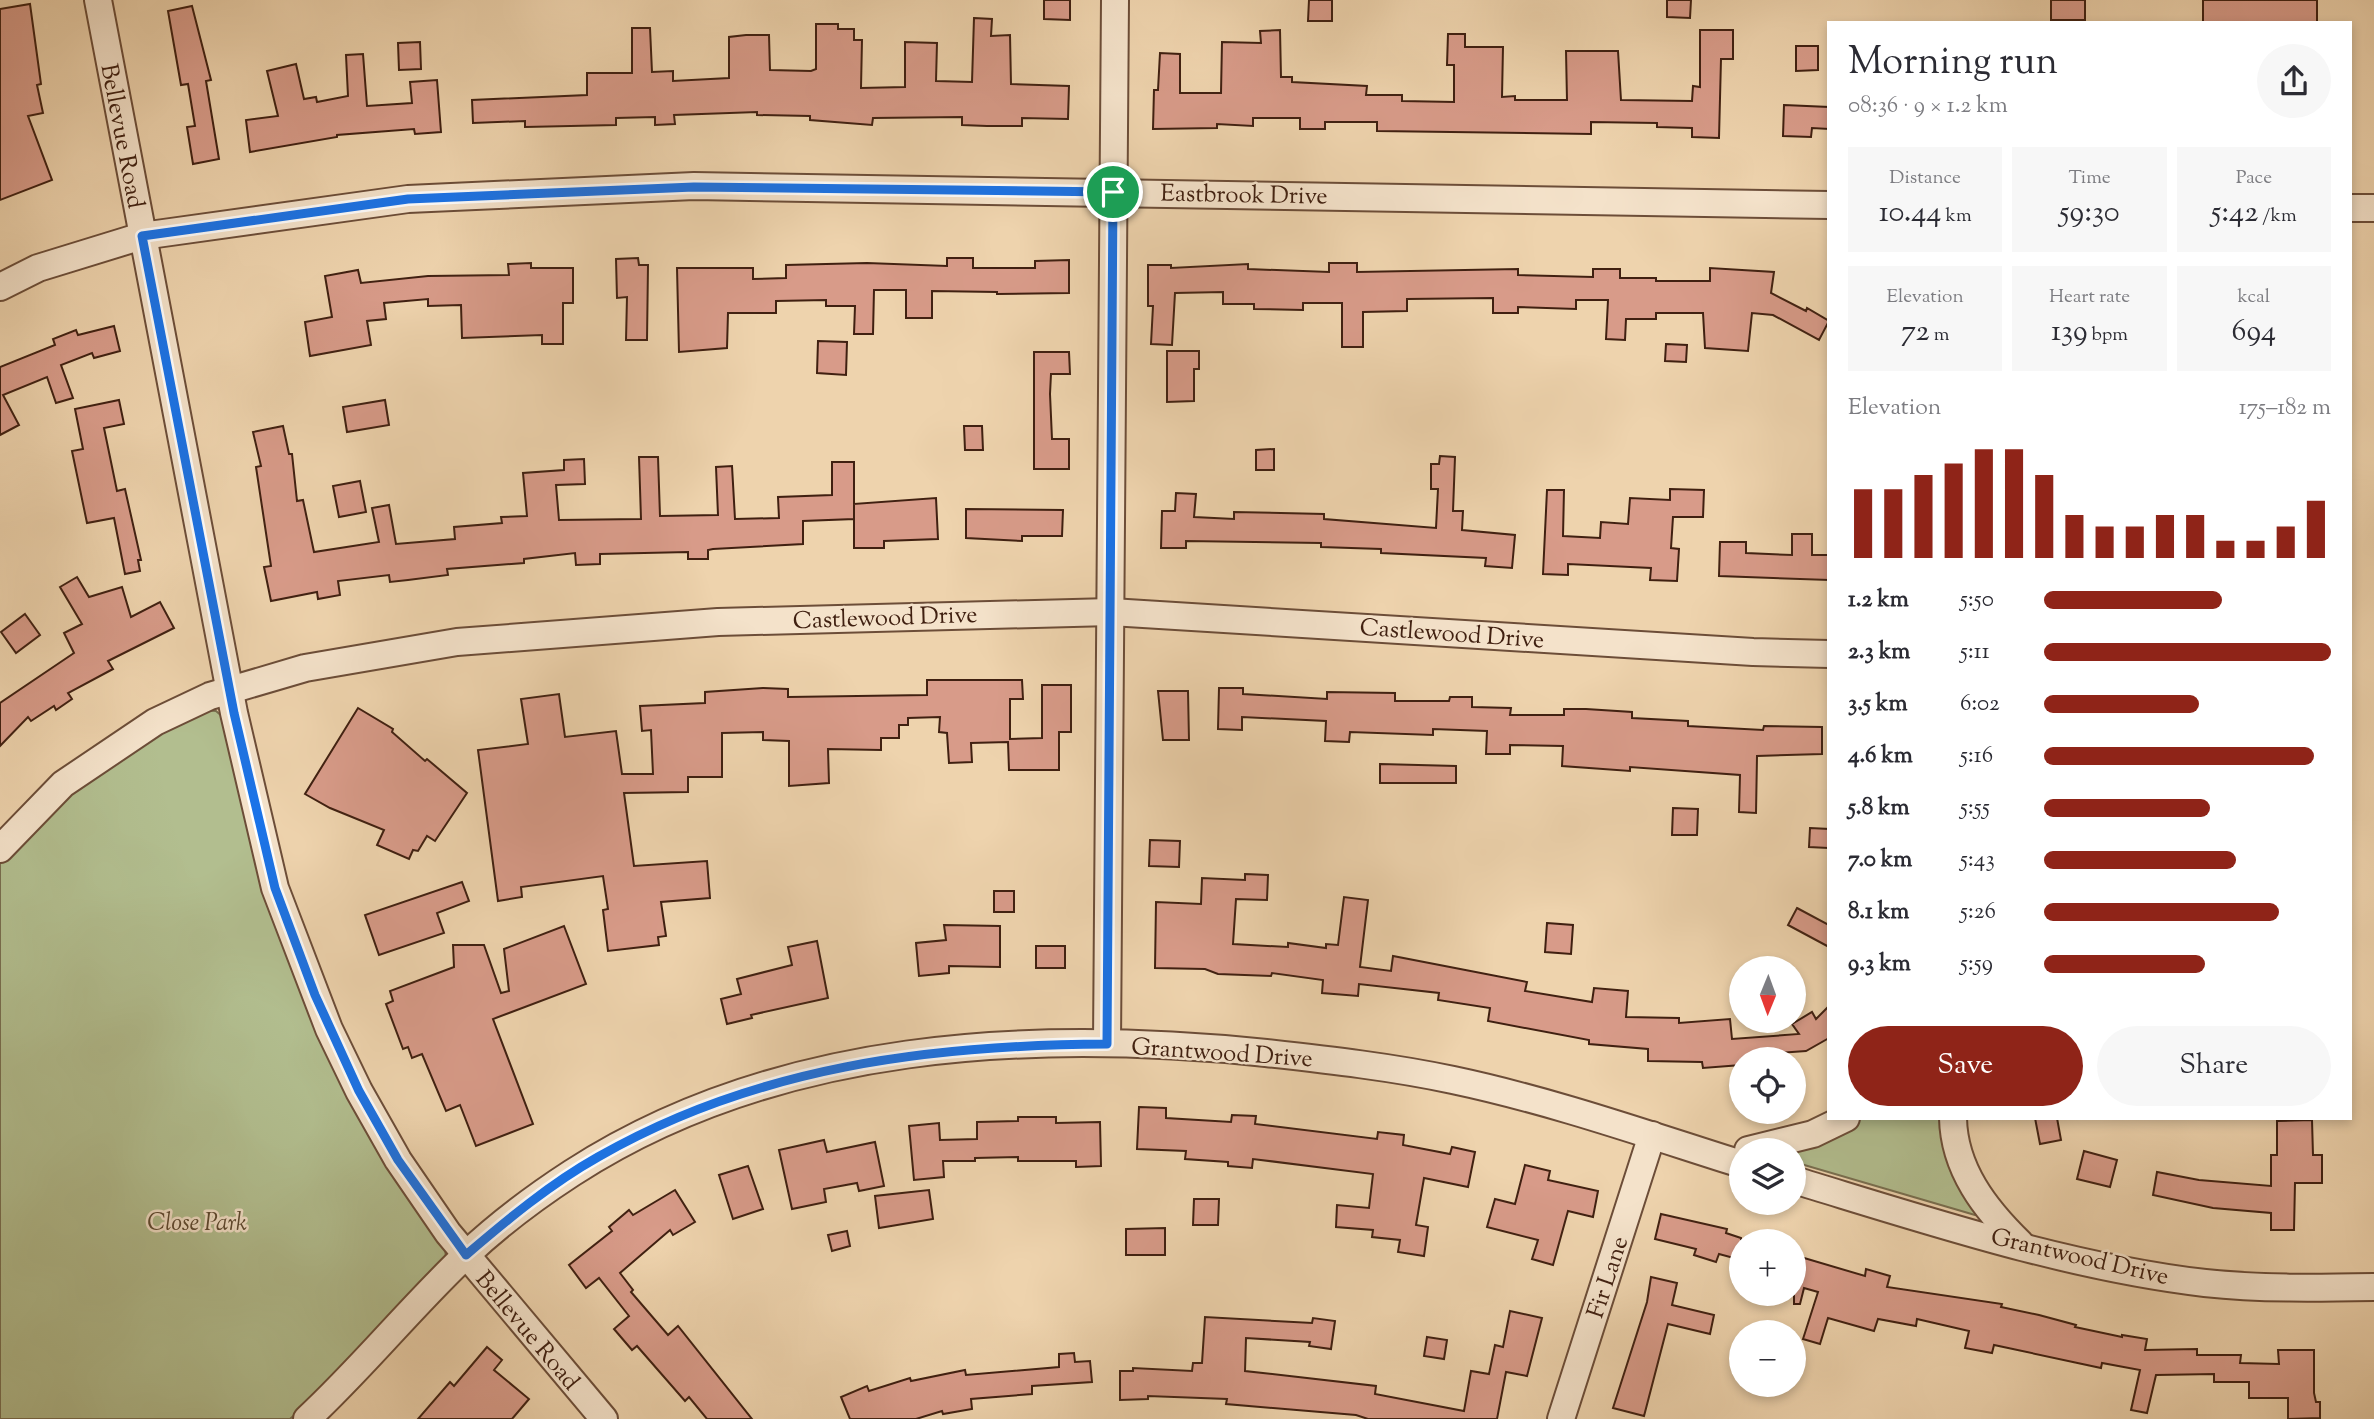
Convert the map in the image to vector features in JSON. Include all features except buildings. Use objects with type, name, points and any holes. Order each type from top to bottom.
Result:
[{"type":"street","name":"Bellevue Road","points":[[97,0],[230,689],[275,888],[315,995],[359,1091],[391,1148],[466,1255],[604,1419]]},
{"type":"street","points":[[1107,1044],[1115,0]]},
{"type":"street","name":"Eastbrook Drive","points":[[0,287],[38,268],[142,236],[408,199],[694,187],[1113,192],[1823,209]]},
{"type":"street","points":[[2352,208],[2374,208]]},
{"type":"street","name":"Castlewood Drive","points":[[0,849],[63,784],[155,722],[230,689],[356,657],[457,642],[718,622],[1111,612],[1753,652],[1827,654]]},
{"type":"street","name":"Grantwood Drive","points":[[307,1419],[466,1255],[533,1201],[597,1157],[668,1121],[762,1085],[809,1072],[907,1054],[1003,1046],[1107,1044],[1205,1047],[1377,1067],[1541,1101],[1729,1160]]},
{"type":"street","points":[[1797,1138],[1813,1134],[1842,1120]]},
{"type":"street","points":[[1953,1120],[1956,1145],[1974,1188],[1989,1210],[2022,1245]]},
{"type":"street","name":"Fir Lane","points":[[1561,1419],[1653,1135]]},
{"type":"street","points":[[1704,1152],[1729,1151]]},
{"type":"street","name":"Grantwood Drive","points":[[1806,1183],[2100,1265],[2204,1283],[2306,1288],[2374,1287]]},
{"type":"green space","name":"Close Park","points":[[202,710],[216,711],[224,718],[280,928],[445,1248],[446,1258],[330,1383],[290,1419],[0,1419],[0,864],[43,816],[92,775],[145,740]]},
{"type":"green space","points":[[1852,1120],[1944,1120],[1978,1208],[1975,1215],[1806,1166],[1806,1144]]},
{"type":"route","points":[[694,187],[1113,192],[1107,1044],[1003,1046],[907,1054],[809,1072],[762,1085],[668,1121],[597,1157],[533,1201],[466,1255],[398,1160],[359,1091],[315,995],[275,888],[234,713],[142,236],[408,199],[694,187]]}]
